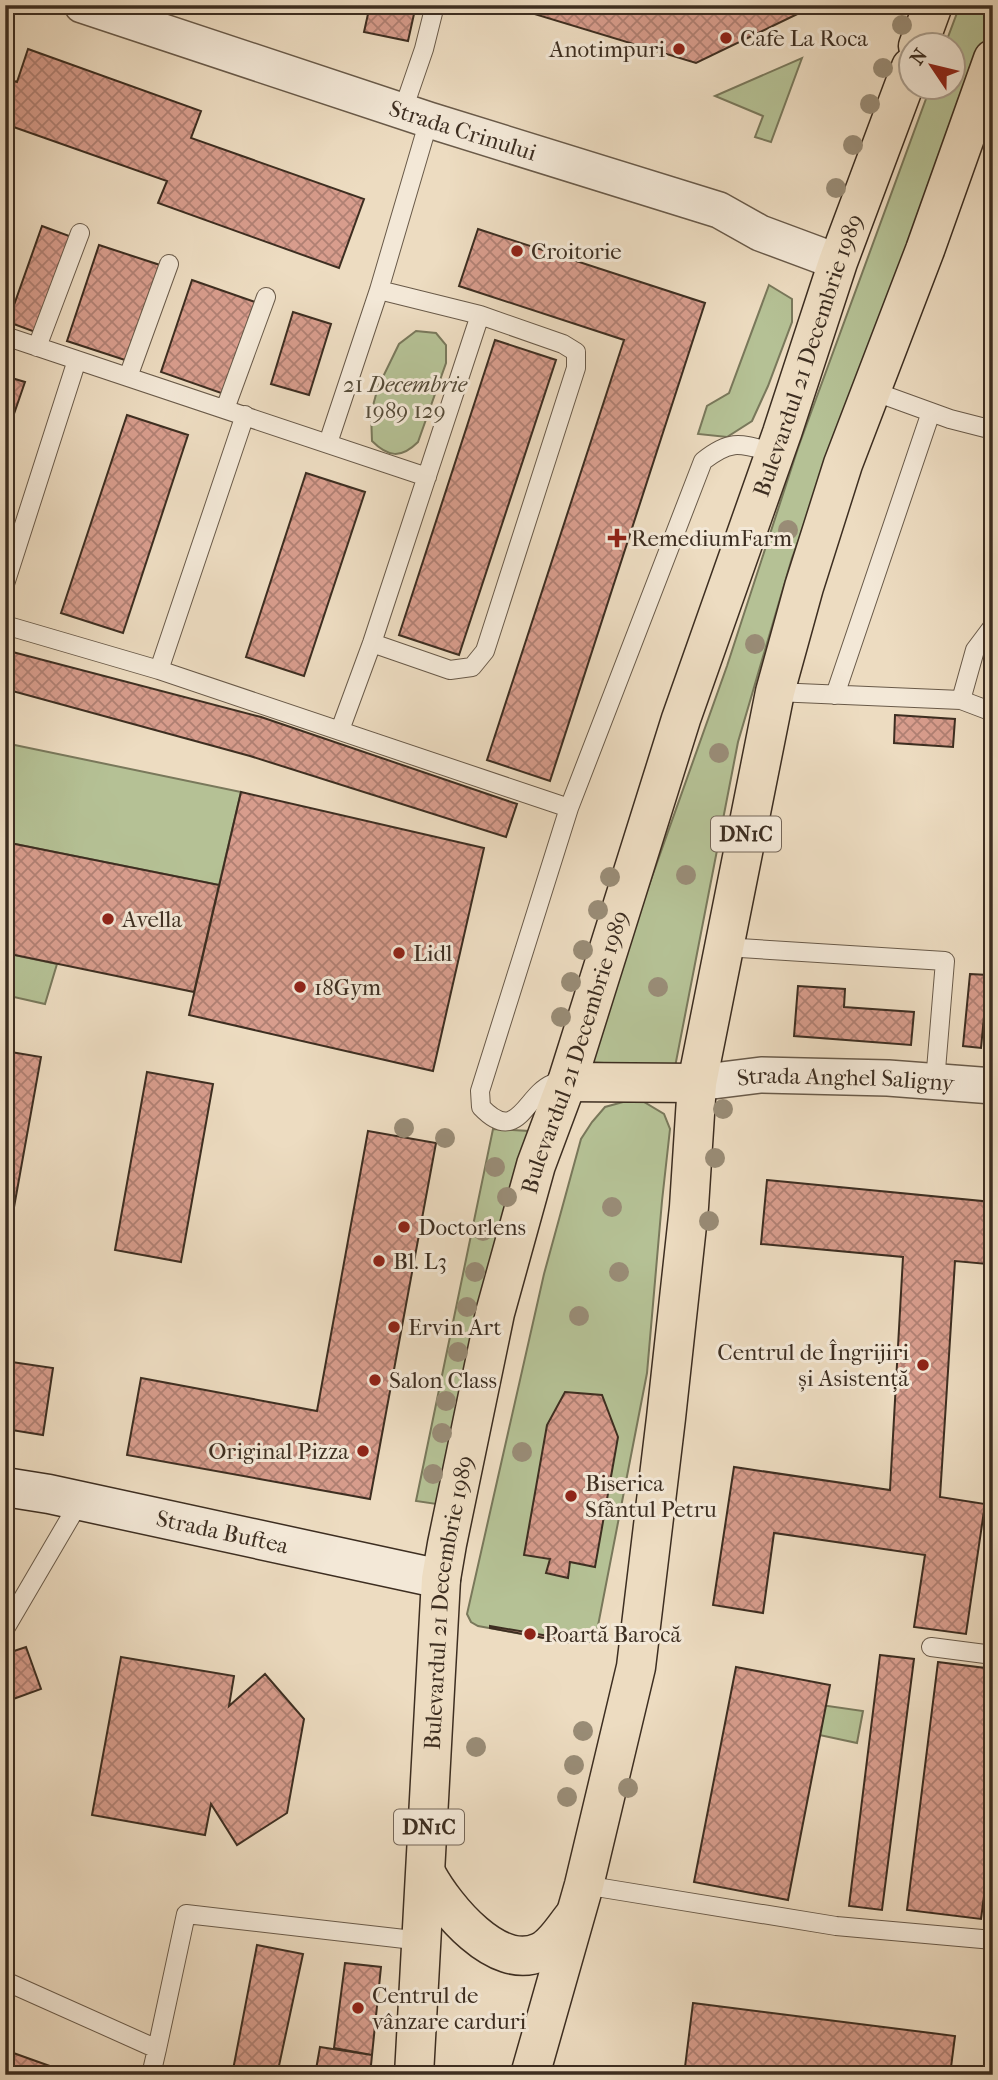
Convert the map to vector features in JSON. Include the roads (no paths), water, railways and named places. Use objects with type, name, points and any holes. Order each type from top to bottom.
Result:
[{"type":"main road","points":[[923,32],[933,5]]},
{"type":"main road","name":"DN1C","points":[[530,2075],[579,1900],[636,1667],[688,1207],[697,1083],[775,692],[819,536],[870,390],[925,250],[993,59]]},
{"type":"main road","name":"Bulevardul 21 Decembrie 1989","points":[[414,2075],[427,1875],[441,1578],[495,1313],[536,1165],[567,1082],[681,719],[775,453],[838,262],[898,102]]},
{"type":"main road","points":[[567,1082],[697,1083]]},
{"type":"main road","points":[[427,1875],[436,1892],[469,1928],[489,1945],[506,1953],[539,1953],[551,1945],[579,1900]]},
{"type":"street","name":"Strada Crinului","points":[[82,5],[416,115],[719,210],[760,233],[838,262]]},
{"type":"street","name":"Strada Anghel Saligny","points":[[697,1083],[761,1075],[888,1078],[993,1086]]},
{"type":"street","name":"Strada Buftea","points":[[5,1487],[441,1578]]},
{"type":"lane","points":[[328,443],[379,290],[416,115],[424,50],[435,5]]},
{"type":"lane","points":[[37,346],[80,233]]},
{"type":"lane","points":[[128,377],[169,264]]},
{"type":"lane","points":[[372,643],[450,670],[472,667],[485,651],[576,368],[576,352],[563,344],[480,315],[379,290]]},
{"type":"lane","points":[[225,409],[266,297]]},
{"type":"lane","points":[[340,730],[372,643],[480,315]]},
{"type":"lane","points":[[5,336],[427,477]]},
{"type":"lane","points":[[5,584],[77,360]]},
{"type":"lane","points":[[870,390],[993,430]]},
{"type":"lane","points":[[835,695],[931,412]]},
{"type":"lane","points":[[159,670],[245,415]]},
{"type":"lane","points":[[567,1082],[551,1084],[521,1115],[506,1122],[491,1118],[481,1107],[480,1091],[490,1056],[569,808],[703,461],[719,449],[739,444],[775,453]]},
{"type":"lane","points":[[5,625],[159,670],[569,808]]},
{"type":"lane","points":[[961,700],[975,650],[993,626]]},
{"type":"lane","points":[[775,692],[961,700],[993,713]]},
{"type":"lane","points":[[724,947],[945,961],[935,1082]]},
{"type":"lane","points":[[5,1629],[79,1501]]},
{"type":"lane","points":[[931,1647],[993,1655]]},
{"type":"lane","points":[[579,1900],[993,1940]]},
{"type":"lane","points":[[151,2075],[186,1914],[422,1941]]},
{"type":"lane","points":[[5,1981],[157,2049]]},
{"type":"place","name":"Cafe La Roca","points":[[726,38]]},
{"type":"place","name":"Anotimpuri","points":[[679,49]]},
{"type":"place","name":"Croitorie","points":[[517,251]]},
{"type":"place","name":"RemediumFarm","points":[[617,538]]},
{"type":"place","name":"Avella","points":[[108,919]]},
{"type":"place","name":"Lidl","points":[[399,953]]},
{"type":"place","name":"18Gym","points":[[300,987]]},
{"type":"place","name":"Doctorlens","points":[[404,1227]]},
{"type":"place","name":"Bl. L3","points":[[379,1261]]},
{"type":"place","name":"Ervin Art","points":[[394,1327]]},
{"type":"place","name":"Centrul de Îngrijiri și Asistență","points":[[923,1365]]},
{"type":"place","name":"Salon Class","points":[[375,1380]]},
{"type":"place","name":"Original Pizza","points":[[363,1451]]},
{"type":"place","name":"Biserica Sfântul Petru","points":[[571,1496]]},
{"type":"place","name":"Poartă Barocă","points":[[530,1634]]},
{"type":"place","name":"Centrul de vânzare carduri","points":[[358,2008]]},
{"type":"park label","name":"21 Decembrie 1989 129","points":[[405,397]]}]
